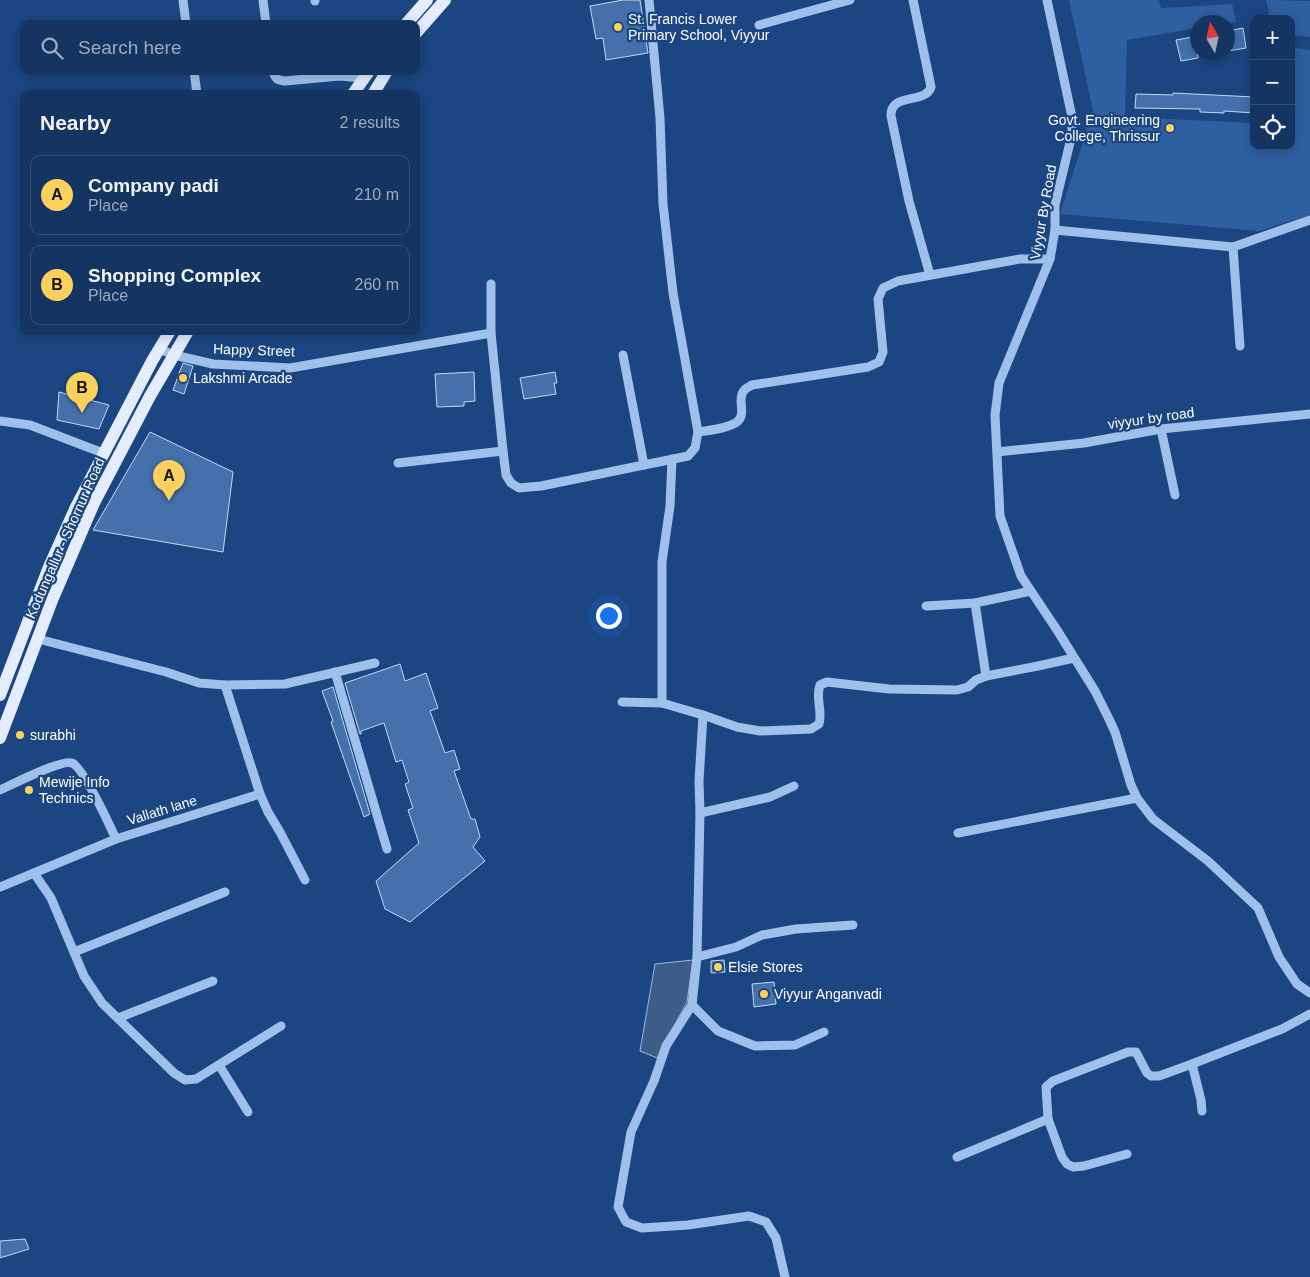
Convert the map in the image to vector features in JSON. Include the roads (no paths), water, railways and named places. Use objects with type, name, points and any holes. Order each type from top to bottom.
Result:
[{"type":"main road","points":[[410,20],[428,0]]},
{"type":"main road","points":[[420,28],[444,0]]},
{"type":"main road","points":[[356,90],[367,75]]},
{"type":"main road","points":[[375,90],[384,75]]},
{"type":"main road","name":"Kodungallur - Shornur Road","points":[[0,694],[49,567],[76,507],[103,453],[168,335]]},
{"type":"main road","name":"Kodungallur - Shornur Road","points":[[0,738],[53,598],[94,503],[150,396],[186,335]]},
{"type":"street","points":[[183,0],[186,20]]},
{"type":"street","points":[[263,0],[266,20]]},
{"type":"street","points":[[491,284],[491,332],[503,452],[506,475],[510,483],[519,488],[541,486],[688,456],[695,448],[698,432],[673,293],[663,204],[660,118],[649,0]]},
{"type":"street","points":[[759,25],[850,0]]},
{"type":"street","points":[[913,0],[932,87],[926,94],[897,102],[891,110],[891,116],[909,201],[930,275]]},
{"type":"street","name":"Viyyur By Road","points":[[1047,0],[1072,117],[1072,134],[1055,205],[1055,230],[1050,259],[999,383],[995,415],[1000,516],[1021,576],[1095,691],[1115,732],[1131,785],[1138,798],[1153,819],[1208,860],[1258,908],[1279,957],[1297,984],[1310,994]]},
{"type":"street","points":[[195,75],[196,90]]},
{"type":"street","points":[[274,75],[278,81],[367,75]]},
{"type":"street","points":[[1055,230],[1233,247],[1310,220]]},
{"type":"street","points":[[1233,247],[1240,346]]},
{"type":"street","points":[[698,432],[723,428],[738,421],[742,414],[742,395],[744,390],[752,385],[868,367],[879,362],[883,352],[878,299],[883,288],[898,280],[1020,258],[1050,259]]},
{"type":"street","name":"Happy Street","points":[[159,349],[213,364],[290,368],[491,332]]},
{"type":"street","points":[[623,355],[644,465]]},
{"type":"street","name":"viyyur by road","points":[[997,452],[1084,443],[1162,429],[1310,414]]},
{"type":"street","points":[[0,421],[30,425],[103,453]]},
{"type":"street","points":[[1162,429],[1175,495]]},
{"type":"street","points":[[398,463],[503,452]]},
{"type":"street","points":[[662,703],[662,562],[670,506],[672,459]]},
{"type":"street","points":[[926,606],[975,602],[1031,590]]},
{"type":"street","points":[[975,602],[986,676]]},
{"type":"street","points":[[38,639],[166,672],[199,683],[225,686],[285,684],[375,663]]},
{"type":"street","points":[[622,702],[662,703],[736,727],[760,730],[811,729],[819,724],[821,718],[818,692],[820,685],[827,682],[889,689],[957,690],[968,687],[976,680],[986,676],[1074,658]]},
{"type":"street","points":[[335,672],[386,848]]},
{"type":"street","points":[[225,686],[260,794],[305,880]]},
{"type":"street","points":[[703,715],[699,781],[697,957],[692,1005],[666,1046],[654,1081],[630,1132],[618,1207],[626,1222],[642,1228],[749,1216],[766,1222],[776,1238],[785,1277]]},
{"type":"street","name":"Vallath lane","points":[[0,790],[65,762],[73,763],[79,769],[93,793],[116,839],[260,794]]},
{"type":"street","points":[[700,813],[770,797],[794,786]]},
{"type":"street","points":[[958,833],[1138,798]]},
{"type":"street","points":[[0,887],[116,839]]},
{"type":"street","points":[[34,873],[51,898],[84,976],[102,1003],[174,1073],[185,1080],[196,1079],[281,1026]]},
{"type":"street","points":[[74,952],[225,892]]},
{"type":"street","points":[[697,957],[736,946],[762,935],[796,929],[853,925]]},
{"type":"street","points":[[118,1018],[213,981]]},
{"type":"street","points":[[692,1005],[718,1031],[755,1046],[795,1045],[824,1032]]},
{"type":"street","points":[[1127,1154],[1084,1166],[1073,1167],[1067,1164],[1062,1157],[1048,1119],[1046,1088],[1053,1081],[1128,1052],[1136,1052],[1147,1073],[1151,1076],[1159,1076],[1282,1029],[1310,1014]]},
{"type":"street","points":[[1192,1064],[1202,1111]]},
{"type":"street","points":[[219,1065],[248,1112]]},
{"type":"street","points":[[957,1157],[1048,1119]]},
{"type":"place","name":"St. Francis Lower Primary School, Viyyur","points":[[618,27]]},
{"type":"place","name":"Govt. Engineering College, Thrissur","points":[[1170,128]]},
{"type":"place","name":"Lakshmi Arcade","points":[[183,378]]},
{"type":"place","name":"Shopping Complex","points":[[82,413]]},
{"type":"place","name":"Company padi","points":[[169,501]]},
{"type":"place","name":"surabhi","points":[[20,735]]},
{"type":"place","name":"Mewije Info Technics","points":[[29,790]]},
{"type":"place","name":"Elsie Stores","points":[[718,967]]},
{"type":"place","name":"Viyyur Anganvadi","points":[[764,994]]}]
